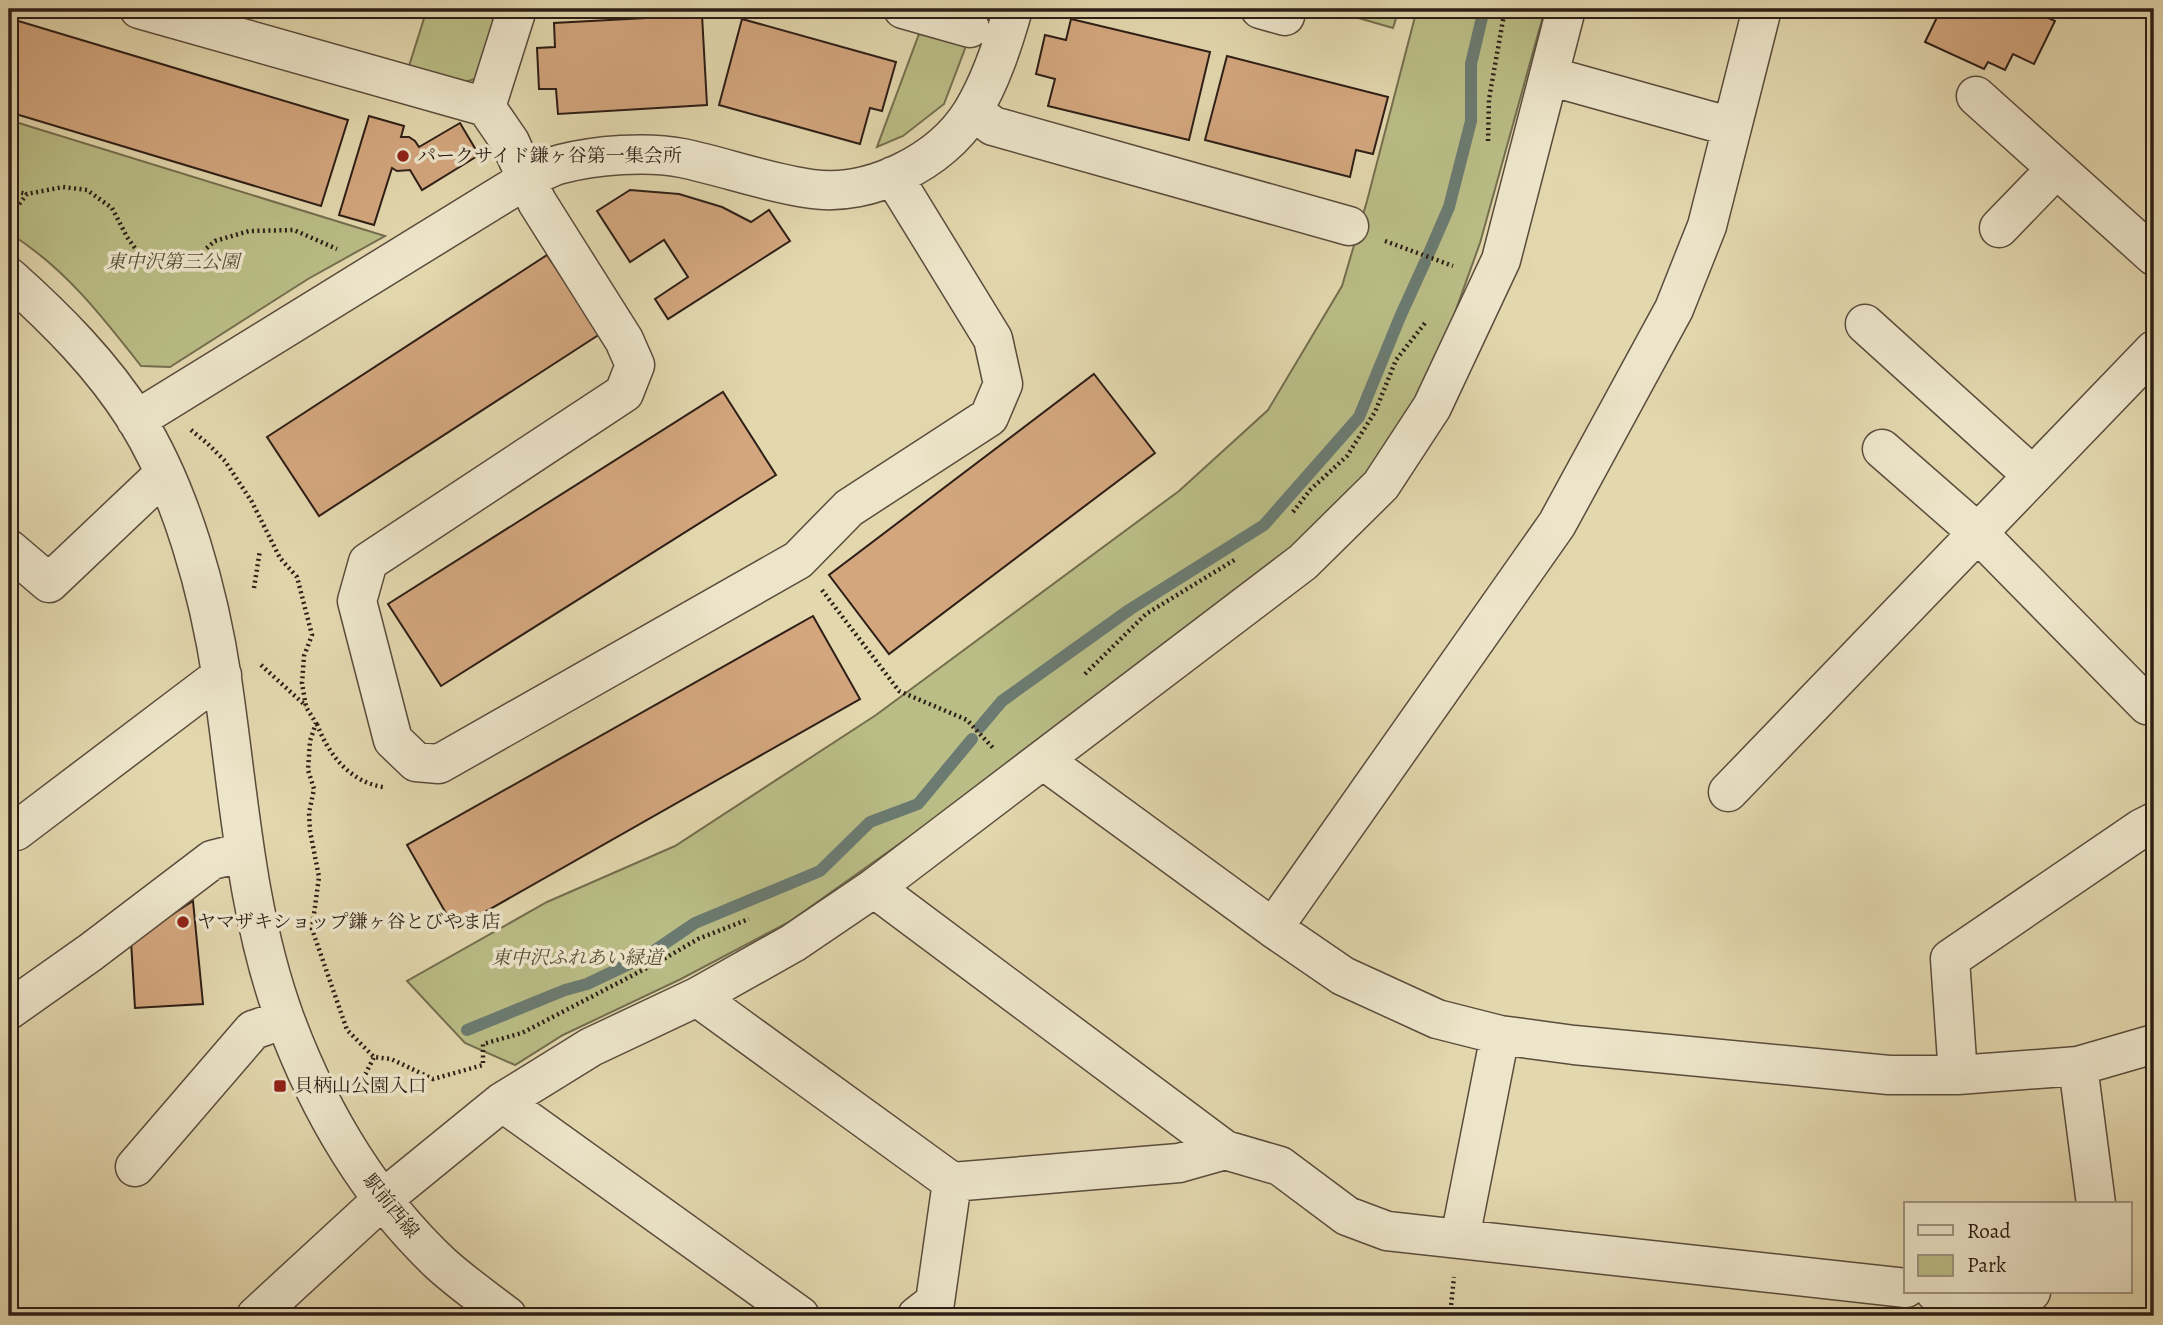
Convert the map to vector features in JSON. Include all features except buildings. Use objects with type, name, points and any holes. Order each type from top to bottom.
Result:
[{"type":"street","points":[[139,9],[486,107],[510,142],[537,202],[624,340],[635,365],[624,393],[368,562],[358,601],[393,740],[416,762],[439,764],[798,559],[849,508],[989,417],[1003,384],[993,339],[893,176]]},
{"type":"street","points":[[486,107],[517,9]]},
{"type":"street","points":[[903,9],[970,28]]},
{"type":"street","points":[[136,420],[527,179],[559,164],[642,155],[679,157],[815,190],[871,184],[893,176],[919,163],[960,130],[973,111],[1000,53],[1013,9]]},
{"type":"street","points":[[256,1316],[383,1199],[502,1102],[591,1047],[696,997],[793,943],[874,888],[1303,562],[1381,485],[1432,408],[1502,260],[1566,9]]},
{"type":"street","points":[[1273,928],[1557,524],[1674,309],[1707,226],[1762,9]]},
{"type":"street","points":[[1549,76],[1732,127]]},
{"type":"street","points":[[1976,96],[2055,170],[2154,256]]},
{"type":"street","points":[[973,111],[993,126],[1349,226]]},
{"type":"street","points":[[1999,228],[2055,170]]},
{"type":"street","name":"駅前西線","points":[[9,277],[48,311],[106,377],[136,420],[164,474],[182,517],[197,564],[222,675],[244,852],[268,964],[285,1019],[326,1111],[352,1158],[383,1199],[443,1266],[507,1316]]},
{"type":"street","points":[[1865,324],[2032,475]]},
{"type":"street","points":[[1728,792],[2154,350]]},
{"type":"street","points":[[1882,449],[1978,533],[2147,705],[2154,703]]},
{"type":"street","points":[[9,549],[49,583],[164,474]]},
{"type":"street","points":[[16,831],[222,675]]},
{"type":"street","points":[[1043,760],[1273,928],[1343,975],[1437,1018],[1500,1035],[1574,1045],[1889,1075],[1958,1075],[2078,1066],[2154,1044]]},
{"type":"street","points":[[1958,1075],[1950,959],[2154,822]]},
{"type":"street","points":[[9,1010],[212,860],[244,852]]},
{"type":"street","points":[[874,888],[1225,1150],[1280,1166],[1348,1216],[1387,1231],[1904,1289]]},
{"type":"street","points":[[696,997],[952,1182],[1180,1163],[1225,1150]]},
{"type":"street","points":[[135,1167],[253,1030],[285,1019]]},
{"type":"street","points":[[1460,1238],[1500,1035]]},
{"type":"street","points":[[2078,1066],[2096,1202]]},
{"type":"street","points":[[502,1102],[800,1316]]},
{"type":"street","points":[[917,1316],[935,1302],[952,1182]]},
{"type":"street","points":[[1954,1294],[2000,1299],[2022,1294]]},
{"type":"path","points":[[1488,149],[1489,99],[1505,9]]},
{"type":"path","points":[[9,183],[15,191],[27,194],[64,187],[87,190],[112,208],[140,255],[165,263],[194,258],[215,241],[249,231],[294,230],[339,251]]},
{"type":"path","points":[[9,217],[27,194]]},
{"type":"path","points":[[1420,255],[1453,266]]},
{"type":"path","points":[[1448,277],[1458,257]]},
{"type":"path","points":[[1286,521],[1311,489],[1347,456],[1375,412],[1396,360],[1426,322]]},
{"type":"path","points":[[185,425],[225,461],[253,502],[280,558],[297,578],[312,635],[304,656],[302,683],[306,707]]},
{"type":"path","points":[[254,588],[260,550]]},
{"type":"path","points":[[1079,680],[1146,614],[1244,554]]},
{"type":"path","points":[[798,559],[899,691],[967,720],[994,749]]},
{"type":"path","points":[[265,667],[306,707],[323,741],[341,766],[369,785],[395,790]]},
{"type":"path","points":[[316,723],[310,741],[308,770],[314,789],[309,813],[318,877],[312,929],[347,1030],[374,1057],[391,1059],[433,1079],[483,1065],[483,1044],[522,1033],[698,939],[756,917]]},
{"type":"path","points":[[357,1091],[374,1057]]},
{"type":"green space","points":[[427,9],[504,9],[482,77],[461,83],[409,66]]},
{"type":"green space","points":[[1327,9],[1399,9],[1393,28]]},
{"type":"green space","name":"東中沢ふれあい緑道","points":[[1417,9],[1545,9],[1480,243],[1445,340],[1411,412],[1336,515],[1094,706],[789,922],[681,979],[563,1035],[515,1065],[465,1043],[407,981],[547,902],[675,846],[876,715],[1179,491],[1268,410],[1342,286]]},
{"type":"green space","points":[[919,34],[966,46],[944,104],[903,136],[877,147]]},
{"type":"green space","name":"東中沢第三公園","points":[[9,120],[385,236],[308,279],[170,367],[141,366],[81,293],[29,246],[9,233]]},
{"type":"waterway","points":[[1429,253],[1449,207],[1471,121],[1471,64],[1484,9]]},
{"type":"waterway","points":[[980,727],[1002,701],[1129,610],[1264,525],[1359,417],[1425,262]]},
{"type":"waterway","points":[[467,1030],[565,990],[587,984],[648,955],[695,923],[820,871],[870,822],[918,804],[972,739]]},
{"type":"place","name":"パークサイド鎌ヶ谷第一集会所","points":[[403,156]]},
{"type":"place","name":"ヤマザキショップ鎌ヶ谷とびやま店","points":[[183,922]]},
{"type":"place","name":"貝柄山公園入口","points":[[280,1086]]}]
